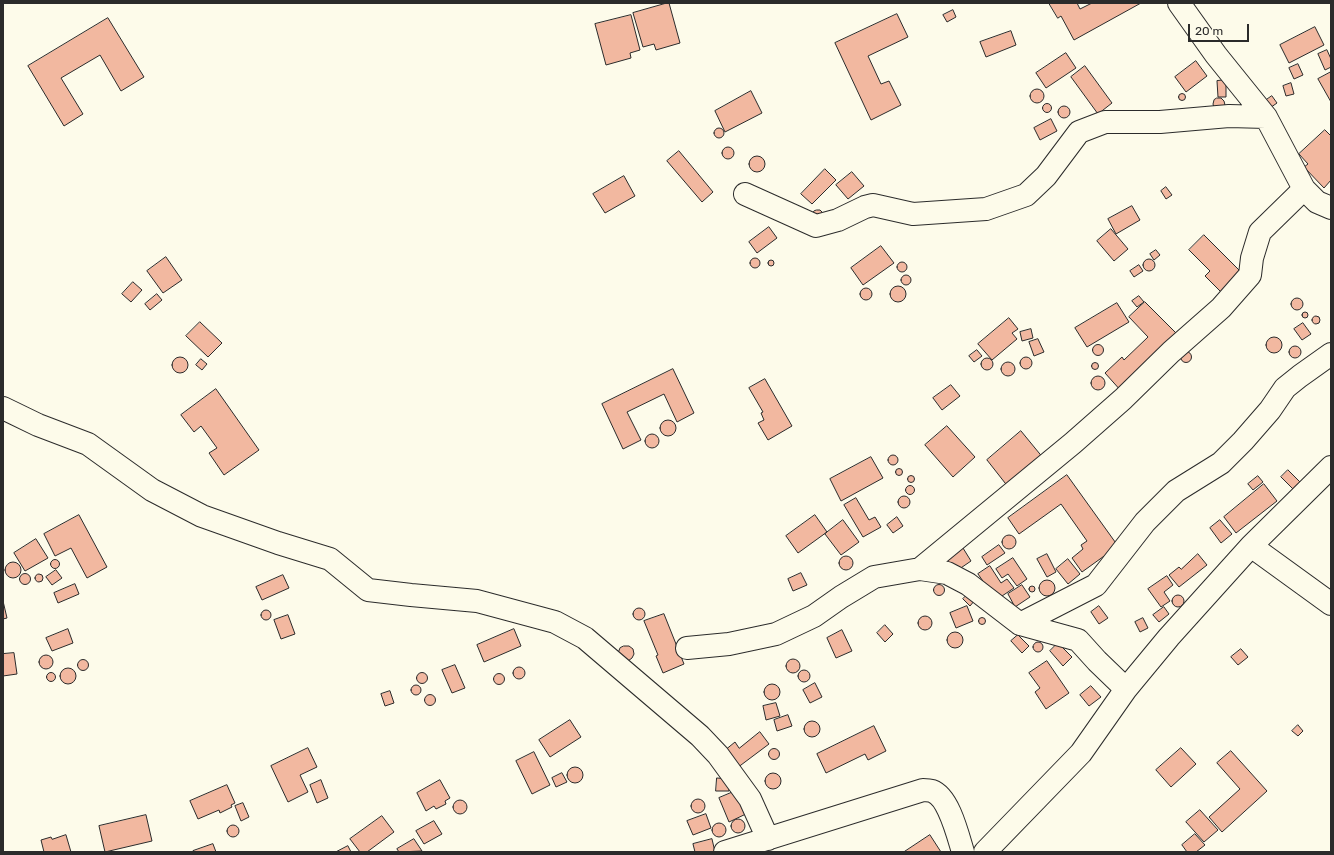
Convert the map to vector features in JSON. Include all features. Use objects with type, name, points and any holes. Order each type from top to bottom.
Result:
[{"type":"street","points":[[1179,3],[1216,55],[1266,117],[1304,189],[1318,202],[1331,208]]},
{"type":"street","points":[[745,194],[768,203],[816,226],[838,220],[865,207],[873,205],[913,214],[986,209],[1026,195],[1046,176],[1079,132],[1105,122],[1160,122],[1229,116],[1266,117]]},
{"type":"street","points":[[920,569],[1073,443],[1221,308],[1250,275],[1252,258],[1260,232],[1304,189]]},
{"type":"street","points":[[1020,624],[1096,585],[1145,522],[1176,491],[1222,463],[1266,415],[1285,388],[1331,354]]},
{"type":"street","points":[[3,408],[38,425],[88,444],[152,490],[202,516],[278,543],[330,558],[368,590],[477,600],[555,622],[585,638],[700,736],[718,755],[750,799],[768,838]]},
{"type":"street","points":[[985,852],[1081,753],[1126,688],[1169,637],[1252,546],[1331,467]]},
{"type":"street","points":[[1252,546],[1331,604]]},
{"type":"street","points":[[687,648],[729,644],[776,634],[814,616],[841,597],[874,577],[920,569],[947,573],[968,584],[1020,624],[1078,640],[1097,662],[1126,688]]},
{"type":"street","points":[[724,852],[923,790],[933,791],[941,797],[947,806],[964,852]]},
{"type":"building","points":[[669,3],[680,43],[656,50],[654,44],[643,47],[633,13]]},
{"type":"building","points":[[1049,3],[1077,3],[1080,9],[1092,3],[1141,3],[1074,40],[1061,16],[1058,18]]},
{"type":"building","points":[[953,10],[956,17],[947,22],[943,15]]},
{"type":"building","points":[[897,14],[908,37],[868,56],[881,84],[889,81],[901,105],[871,120],[835,43]]},
{"type":"building","points":[[631,15],[640,50],[630,53],[631,58],[606,65],[595,24]]},
{"type":"building","points":[[108,18],[144,77],[121,91],[100,55],[61,78],[83,114],[64,126],[28,66]]},
{"type":"building","points":[[1315,27],[1324,45],[1289,63],[1280,45]]},
{"type":"building","points":[[1011,31],[1016,45],[986,57],[980,42]]},
{"type":"building","points":[[1327,50],[1331,59],[1331,67],[1325,70],[1318,54]]},
{"type":"building","points":[[1066,53],[1076,68],[1046,88],[1036,73]]},
{"type":"building","points":[[1196,61],[1207,76],[1186,92],[1175,77]]},
{"type":"building","points":[[1298,64],[1303,75],[1294,79],[1289,68]]},
{"type":"building","points":[[1085,66],[1112,103],[1098,114],[1071,77]]},
{"type":"building","points":[[1331,72],[1331,102],[1318,79]]},
{"type":"building","points":[[1226,80],[1226,97],[1218,97],[1217,81]]},
{"type":"building","points":[[1291,83],[1294,94],[1286,96],[1283,86]]},
{"type":"building","points":[[1037,89],[1042,91],[1044,96],[1042,101],[1037,103],[1032,101],[1030,96],[1032,91]]},
{"type":"building","points":[[751,91],[762,113],[725,132],[715,111]]},
{"type":"building","points":[[1182,94],[1185,97],[1182,100],[1179,97]]},
{"type":"building","points":[[1272,96],[1277,103],[1267,110],[1262,103]]},
{"type":"building","points":[[1221,98],[1224,101],[1224,108],[1214,108],[1214,100]]},
{"type":"building","points":[[1045,104],[1049,104],[1051,108],[1049,112],[1045,112],[1043,110],[1043,106]]},
{"type":"building","points":[[1062,106],[1066,106],[1070,112],[1066,118],[1062,118],[1058,114],[1058,110]]},
{"type":"building","points":[[1051,119],[1057,131],[1040,140],[1034,128]]},
{"type":"building","points":[[717,128],[721,128],[723,129],[723,137],[717,138],[714,135],[714,131]]},
{"type":"building","points":[[1325,130],[1331,136],[1331,180],[1324,188],[1304,167],[1308,164],[1299,154]]},
{"type":"building","points":[[726,147],[730,147],[734,153],[730,159],[726,159],[722,155],[722,151]]},
{"type":"building","points":[[679,151],[713,192],[702,202],[667,161]]},
{"type":"building","points":[[757,156],[763,158],[765,164],[763,170],[757,172],[751,170],[749,164],[751,158]]},
{"type":"building","points":[[825,169],[836,180],[812,204],[801,194]]},
{"type":"building","points":[[852,172],[864,186],[848,199],[836,185]]},
{"type":"building","points":[[624,176],[635,196],[605,213],[593,194]]},
{"type":"building","points":[[1166,187],[1172,195],[1166,199],[1161,191]]},
{"type":"building","points":[[1132,206],[1140,220],[1116,234],[1108,219]]},
{"type":"building","points":[[817,210],[820,210],[823,213],[821,219],[812,214]]},
{"type":"building","points":[[769,227],[777,238],[757,253],[749,242]]},
{"type":"building","points":[[1111,229],[1128,249],[1114,261],[1097,241]]},
{"type":"building","points":[[1204,235],[1241,272],[1221,292],[1205,276],[1210,271],[1189,250]]},
{"type":"building","points":[[881,246],[894,263],[863,285],[851,268]]},
{"type":"building","points":[[1156,250],[1160,255],[1154,260],[1150,254]]},
{"type":"building","points":[[166,257],[182,280],[163,293],[147,271]]},
{"type":"building","points":[[753,258],[757,258],[759,259],[759,267],[753,268],[750,265],[750,261]]},
{"type":"building","points":[[1147,259],[1151,259],[1155,265],[1151,271],[1147,271],[1143,267],[1143,263]]},
{"type":"building","points":[[771,260],[774,263],[771,266],[768,263]]},
{"type":"building","points":[[900,262],[904,262],[907,267],[904,272],[900,272],[897,269],[897,265]]},
{"type":"building","points":[[1139,265],[1143,271],[1134,277],[1130,271]]},
{"type":"building","points":[[904,275],[908,275],[910,276],[910,284],[904,285],[901,282],[901,278]]},
{"type":"building","points":[[133,282],[142,290],[131,302],[122,294]]},
{"type":"building","points":[[898,286],[905,291],[906,294],[901,301],[898,302],[891,297],[890,294],[895,287]]},
{"type":"building","points":[[866,288],[870,290],[872,294],[870,298],[866,300],[862,298],[860,294],[862,290]]},
{"type":"building","points":[[157,294],[162,300],[150,310],[145,304]]},
{"type":"building","points":[[1139,296],[1144,302],[1137,307],[1132,301]]},
{"type":"building","points":[[1295,298],[1299,298],[1303,304],[1299,310],[1295,310],[1291,306],[1291,302]]},
{"type":"building","points":[[1145,302],[1180,337],[1122,392],[1105,373],[1122,357],[1124,360],[1148,337],[1129,317]]},
{"type":"building","points":[[1117,303],[1129,322],[1087,347],[1075,328]]},
{"type":"building","points":[[1305,312],[1308,315],[1305,318],[1302,315]]},
{"type":"building","points":[[1314,316],[1318,316],[1320,320],[1318,324],[1314,324],[1312,322],[1312,318]]},
{"type":"building","points":[[1009,318],[1018,329],[1012,333],[1017,339],[992,360],[978,344]]},
{"type":"building","points":[[200,322],[222,343],[208,357],[186,336]]},
{"type":"building","points":[[1303,323],[1311,334],[1302,340],[1294,329]]},
{"type":"building","points":[[1031,329],[1033,338],[1022,341],[1020,332]]},
{"type":"building","points":[[1271,337],[1277,337],[1282,342],[1280,351],[1277,353],[1271,353],[1266,348],[1266,342]]},
{"type":"building","points":[[1038,339],[1044,352],[1034,356],[1029,342]]},
{"type":"building","points":[[1098,344],[1102,346],[1104,350],[1102,354],[1098,356],[1094,354],[1092,350],[1094,346]]},
{"type":"building","points":[[1293,346],[1297,346],[1301,352],[1297,358],[1293,358],[1289,354],[1289,350]]},
{"type":"building","points":[[977,350],[982,356],[974,362],[969,356]]},
{"type":"building","points":[[1184,352],[1188,352],[1190,353],[1190,361],[1184,362],[1181,359],[1181,355]]},
{"type":"building","points":[[180,357],[186,359],[188,365],[186,371],[180,373],[174,371],[172,365],[174,359]]},
{"type":"building","points":[[1024,357],[1028,357],[1032,363],[1028,369],[1024,369],[1020,365],[1020,361]]},
{"type":"building","points":[[985,358],[989,358],[993,364],[989,370],[985,370],[981,366],[981,362]]},
{"type":"building","points":[[201,359],[207,364],[202,370],[196,365]]},
{"type":"building","points":[[1008,362],[1013,364],[1015,369],[1013,374],[1008,376],[1003,374],[1001,369],[1003,364]]},
{"type":"building","points":[[1095,362],[1098,363],[1098,369],[1095,370],[1092,369],[1091,366],[1092,363]]},
{"type":"building","points":[[673,369],[694,413],[677,422],[664,394],[627,412],[641,440],[623,449],[602,404]]},
{"type":"building","points":[[1098,376],[1103,378],[1105,383],[1103,388],[1098,390],[1093,388],[1091,383],[1093,378]]},
{"type":"building","points":[[765,379],[792,426],[768,440],[758,423],[764,420],[761,413],[763,412],[749,388]]},
{"type":"building","points":[[951,385],[960,396],[942,410],[933,398]]},
{"type":"building","points":[[216,389],[259,450],[224,475],[209,453],[217,448],[201,426],[194,432],[181,415]]},
{"type":"building","points":[[668,420],[674,422],[676,428],[674,434],[668,436],[662,434],[660,428],[662,422]]},
{"type":"building","points":[[947,426],[975,457],[953,477],[925,445]]},
{"type":"building","points":[[1021,431],[1044,459],[1009,488],[987,460]]},
{"type":"building","points":[[649,434],[655,434],[659,438],[659,444],[655,448],[649,448],[645,444],[645,438]]},
{"type":"building","points":[[891,455],[895,455],[897,456],[897,464],[891,465],[888,462],[888,458]]},
{"type":"building","points":[[871,457],[883,478],[841,501],[830,479]]},
{"type":"building","points":[[899,469],[902,472],[899,475],[896,472]]},
{"type":"building","points":[[1288,470],[1300,482],[1293,489],[1281,477]]},
{"type":"building","points":[[911,475],[914,476],[914,482],[911,483],[908,482],[907,479],[908,476]]},
{"type":"building","points":[[1067,475],[1118,546],[1082,572],[1072,558],[1083,549],[1081,545],[1087,541],[1061,504],[1019,534],[1008,518]]},
{"type":"building","points":[[1258,476],[1263,482],[1253,490],[1248,484]]},
{"type":"building","points":[[1264,484],[1277,501],[1236,533],[1224,517]]},
{"type":"building","points":[[910,485],[915,490],[910,495],[905,490]]},
{"type":"building","points":[[904,496],[908,498],[910,502],[908,506],[904,508],[900,506],[898,502],[900,498]]},
{"type":"building","points":[[856,498],[869,520],[875,517],[881,527],[863,537],[844,505]]},
{"type":"building","points":[[79,515],[107,567],[87,578],[71,548],[55,556],[44,534]]},
{"type":"building","points":[[815,515],[827,532],[798,553],[786,536]]},
{"type":"building","points":[[897,517],[903,526],[893,533],[887,525]]},
{"type":"building","points":[[843,520],[859,542],[841,555],[825,534]]},
{"type":"building","points":[[1220,520],[1232,534],[1221,543],[1210,528]]},
{"type":"building","points":[[1006,535],[1012,535],[1016,539],[1016,545],[1012,549],[1006,549],[1002,545],[1002,539]]},
{"type":"building","points":[[36,539],[48,558],[25,571],[14,553]]},
{"type":"building","points":[[999,545],[1005,553],[987,565],[982,557]]},
{"type":"building","points":[[963,548],[971,561],[952,574],[944,560]]},
{"type":"building","points":[[1047,554],[1056,572],[1047,577],[1037,559]]},
{"type":"building","points":[[1198,554],[1207,565],[1179,587],[1169,575],[1179,567],[1181,569]]},
{"type":"building","points":[[843,556],[849,556],[853,560],[853,566],[849,570],[843,570],[839,566],[839,560]]},
{"type":"building","points":[[1013,558],[1027,579],[1017,586],[1008,574],[1002,578],[996,569]]},
{"type":"building","points":[[1068,559],[1080,574],[1068,584],[1056,569]]},
{"type":"building","points":[[53,560],[57,560],[59,564],[57,568],[53,568],[51,566],[51,562]]},
{"type":"building","points":[[13,562],[19,564],[21,570],[19,576],[13,578],[7,576],[5,570],[7,564]]},
{"type":"building","points":[[990,566],[1001,583],[1007,579],[1014,588],[996,600],[978,574]]},
{"type":"building","points":[[56,570],[62,578],[52,585],[46,577]]},
{"type":"building","points":[[801,573],[807,585],[793,591],[788,579]]},
{"type":"building","points":[[23,574],[27,574],[29,575],[29,583],[23,584],[20,581],[20,577]]},
{"type":"building","points":[[39,574],[42,575],[42,581],[39,582],[36,581],[35,578],[36,575]]},
{"type":"building","points":[[283,575],[289,588],[262,600],[256,587]]},
{"type":"building","points":[[1167,576],[1173,585],[1164,592],[1170,601],[1161,607],[1148,589]]},
{"type":"building","points":[[1044,580],[1050,580],[1055,585],[1053,594],[1050,596],[1044,596],[1039,591],[1039,585]]},
{"type":"building","points":[[75,584],[79,594],[58,603],[54,593]]},
{"type":"building","points":[[937,585],[941,585],[943,586],[943,594],[937,595],[934,592],[934,588]]},
{"type":"building","points":[[1022,585],[1030,597],[1015,607],[1008,594]]},
{"type":"building","points":[[1032,586],[1035,589],[1032,592],[1029,589]]},
{"type":"building","points":[[969,593],[975,600],[970,606],[963,599]]},
{"type":"building","points":[[1176,595],[1180,595],[1184,601],[1180,607],[1176,607],[1172,603],[1172,599]]},
{"type":"building","points":[[3,601],[7,618],[3,619]]},
{"type":"building","points":[[967,606],[973,621],[956,628],[950,613]]},
{"type":"building","points":[[1099,606],[1108,618],[1099,624],[1091,612]]},
{"type":"building","points":[[1164,607],[1169,614],[1159,622],[1153,615]]},
{"type":"building","points":[[637,608],[641,608],[645,614],[641,620],[637,620],[633,616],[633,612]]},
{"type":"building","points":[[264,610],[268,610],[270,611],[270,619],[264,620],[261,617],[261,613]]},
{"type":"building","points":[[664,614],[684,664],[663,673],[656,656],[658,655],[644,621]]},
{"type":"building","points":[[288,615],[295,634],[281,639],[274,620]]},
{"type":"building","points":[[922,616],[928,616],[932,620],[932,626],[928,630],[922,630],[918,626],[918,620]]},
{"type":"building","points":[[982,618],[985,621],[982,624],[979,621]]},
{"type":"building","points":[[1143,618],[1148,628],[1140,632],[1135,622]]},
{"type":"building","points":[[885,625],[893,634],[885,642],[877,633]]},
{"type":"building","points":[[68,629],[73,643],[52,651],[46,638]]},
{"type":"building","points":[[514,629],[521,646],[484,662],[477,645]]},
{"type":"building","points":[[842,630],[852,651],[836,658],[827,638]]},
{"type":"building","points":[[955,632],[962,637],[963,640],[958,647],[955,648],[948,643],[947,640],[952,633]]},
{"type":"building","points":[[1018,635],[1029,646],[1022,653],[1011,641]]},
{"type":"building","points":[[1036,642],[1040,642],[1043,647],[1040,652],[1036,652],[1033,649],[1033,645]]},
{"type":"building","points":[[1058,643],[1072,657],[1063,666],[1050,651]]},
{"type":"building","points":[[629,646],[633,649],[634,654],[628,661],[618,653],[620,648]]},
{"type":"building","points":[[1241,649],[1248,657],[1238,665],[1231,657]]},
{"type":"building","points":[[14,653],[17,674],[3,676],[3,654]]},
{"type":"building","points":[[46,655],[51,657],[53,662],[51,667],[46,669],[41,667],[39,662],[41,657]]},
{"type":"building","points":[[790,659],[796,659],[800,663],[800,669],[796,673],[790,673],[786,669],[786,663]]},
{"type":"building","points":[[81,660],[85,660],[87,661],[87,669],[81,670],[78,667],[78,663]]},
{"type":"building","points":[[1047,661],[1069,693],[1046,709],[1035,692],[1040,688],[1029,673]]},
{"type":"building","points":[[455,665],[465,688],[452,693],[442,670]]},
{"type":"building","points":[[517,667],[521,667],[525,673],[521,679],[517,679],[513,675],[513,671]]},
{"type":"building","points":[[68,668],[75,673],[76,676],[71,683],[68,684],[61,679],[60,676],[65,669]]},
{"type":"building","points":[[802,670],[806,670],[810,676],[806,682],[802,682],[798,678],[798,674]]},
{"type":"building","points":[[422,672],[426,674],[428,678],[426,682],[422,684],[418,682],[416,678],[418,674]]},
{"type":"building","points":[[49,673],[53,673],[55,677],[53,681],[49,681],[47,679],[47,675]]},
{"type":"building","points":[[497,674],[501,674],[503,675],[503,683],[497,684],[494,681],[494,677]]},
{"type":"building","points":[[815,683],[822,697],[810,703],[803,690]]},
{"type":"building","points":[[772,684],[778,686],[780,692],[778,698],[772,700],[766,698],[764,692],[766,686]]},
{"type":"building","points":[[414,685],[418,685],[420,686],[420,694],[414,695],[411,692],[411,688]]},
{"type":"building","points":[[1091,686],[1101,697],[1089,706],[1080,695]]},
{"type":"building","points":[[390,691],[394,703],[385,706],[381,694]]},
{"type":"building","points":[[430,694],[434,696],[436,700],[434,704],[430,706],[426,704],[424,700],[426,696]]},
{"type":"building","points":[[776,703],[780,716],[766,720],[763,706]]},
{"type":"building","points":[[788,715],[792,726],[777,731],[774,720]]},
{"type":"building","points":[[570,720],[581,737],[550,757],[539,740]]},
{"type":"building","points":[[809,721],[815,721],[820,726],[818,735],[815,737],[809,737],[804,732],[804,726]]},
{"type":"building","points":[[1298,725],[1303,731],[1298,736],[1292,731]]},
{"type":"building","points":[[874,726],[886,751],[868,760],[865,754],[826,773],[817,754]]},
{"type":"building","points":[[760,732],[769,744],[737,768],[724,751],[735,742],[739,748]]},
{"type":"building","points":[[308,748],[317,767],[300,775],[308,792],[288,802],[271,766]]},
{"type":"building","points":[[774,748],[778,750],[780,754],[778,758],[774,760],[770,758],[768,754],[770,750]]},
{"type":"building","points":[[1181,748],[1196,764],[1171,787],[1156,770]]},
{"type":"building","points":[[1231,751],[1267,791],[1222,832],[1209,817],[1240,789],[1217,763]]},
{"type":"building","points":[[534,752],[550,785],[532,794],[516,761]]},
{"type":"building","points":[[572,767],[578,767],[583,772],[581,781],[578,783],[572,783],[567,778],[567,772]]},
{"type":"building","points":[[562,773],[567,782],[556,787],[552,778]]},
{"type":"building","points":[[773,773],[779,775],[781,781],[779,787],[773,789],[767,787],[765,781],[767,775]]},
{"type":"building","points":[[717,778],[729,779],[729,791],[716,791]]},
{"type":"building","points":[[321,780],[328,798],[317,803],[310,785]]},
{"type":"building","points":[[440,780],[450,798],[445,801],[446,804],[436,809],[434,806],[426,811],[417,793]]},
{"type":"building","points":[[227,785],[235,803],[231,805],[232,807],[220,813],[219,810],[198,819],[190,801]]},
{"type":"building","points":[[738,790],[748,813],[729,822],[719,798]]},
{"type":"building","points":[[698,799],[703,801],[705,806],[703,811],[698,813],[693,811],[691,806],[693,801]]},
{"type":"building","points":[[457,800],[463,800],[467,804],[467,810],[463,814],[457,814],[453,810],[453,804]]},
{"type":"building","points":[[243,803],[249,817],[241,821],[235,806]]},
{"type":"building","points":[[1200,810],[1218,830],[1204,842],[1186,822]]},
{"type":"building","points":[[706,814],[711,828],[693,835],[687,821]]},
{"type":"building","points":[[146,815],[152,841],[105,852],[99,826]]},
{"type":"building","points":[[382,816],[394,832],[367,852],[360,852],[350,839]]},
{"type":"building","points":[[735,819],[741,819],[745,823],[745,829],[741,833],[735,833],[731,829],[731,823]]},
{"type":"building","points":[[434,821],[442,834],[424,844],[416,831]]},
{"type":"building","points":[[719,823],[724,825],[726,830],[724,835],[719,837],[714,835],[712,830],[714,825]]},
{"type":"building","points":[[235,825],[238,826],[238,836],[231,837],[228,836],[227,829],[228,826]]},
{"type":"building","points":[[1195,834],[1205,845],[1196,852],[1187,852],[1182,845]]},
{"type":"building","points":[[66,835],[71,852],[44,852],[41,840]]},
{"type":"building","points":[[930,835],[941,852],[904,852]]},
{"type":"building","points":[[414,839],[422,851],[399,852],[397,849]]},
{"type":"building","points":[[712,839],[715,852],[695,852],[693,844]]},
{"type":"building","points":[[213,844],[216,852],[193,852],[193,851]]},
{"type":"building","points":[[348,846],[351,852],[336,852]]}]
